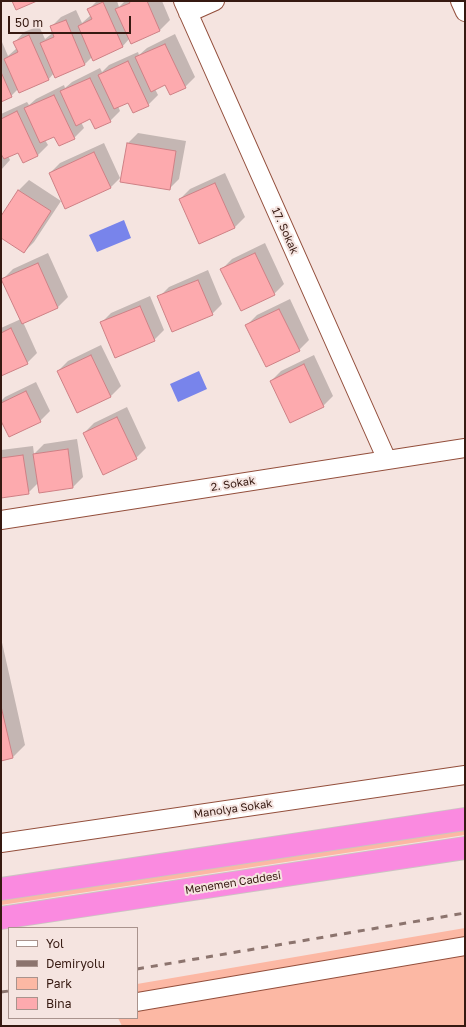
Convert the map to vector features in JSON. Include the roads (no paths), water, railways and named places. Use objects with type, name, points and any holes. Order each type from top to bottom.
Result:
[{"type":"highway","points":[[1,889],[465,819]]},
{"type":"highway","name":"Menemen Caddesi","points":[[1,918],[465,848]]},
{"type":"street","points":[[186,7],[215,1]]},
{"type":"street","points":[[460,1],[465,12]]},
{"type":"street","name":"17. Sokak","points":[[186,7],[387,460]]},
{"type":"street","name":"2. Sokak","points":[[1,520],[465,448]]},
{"type":"street","name":"Manolya Sokak","points":[[1,843],[465,775]]},
{"type":"street","points":[[138,1002],[465,946]]},
{"type":"water","points":[[124,220],[131,238],[97,252],[89,235]]},
{"type":"water","points":[[199,371],[207,389],[178,402],[170,384]]},
{"type":"railway","points":[[138,969],[465,913]]},
{"type":"railway","points":[[1,992],[8,991]]}]
